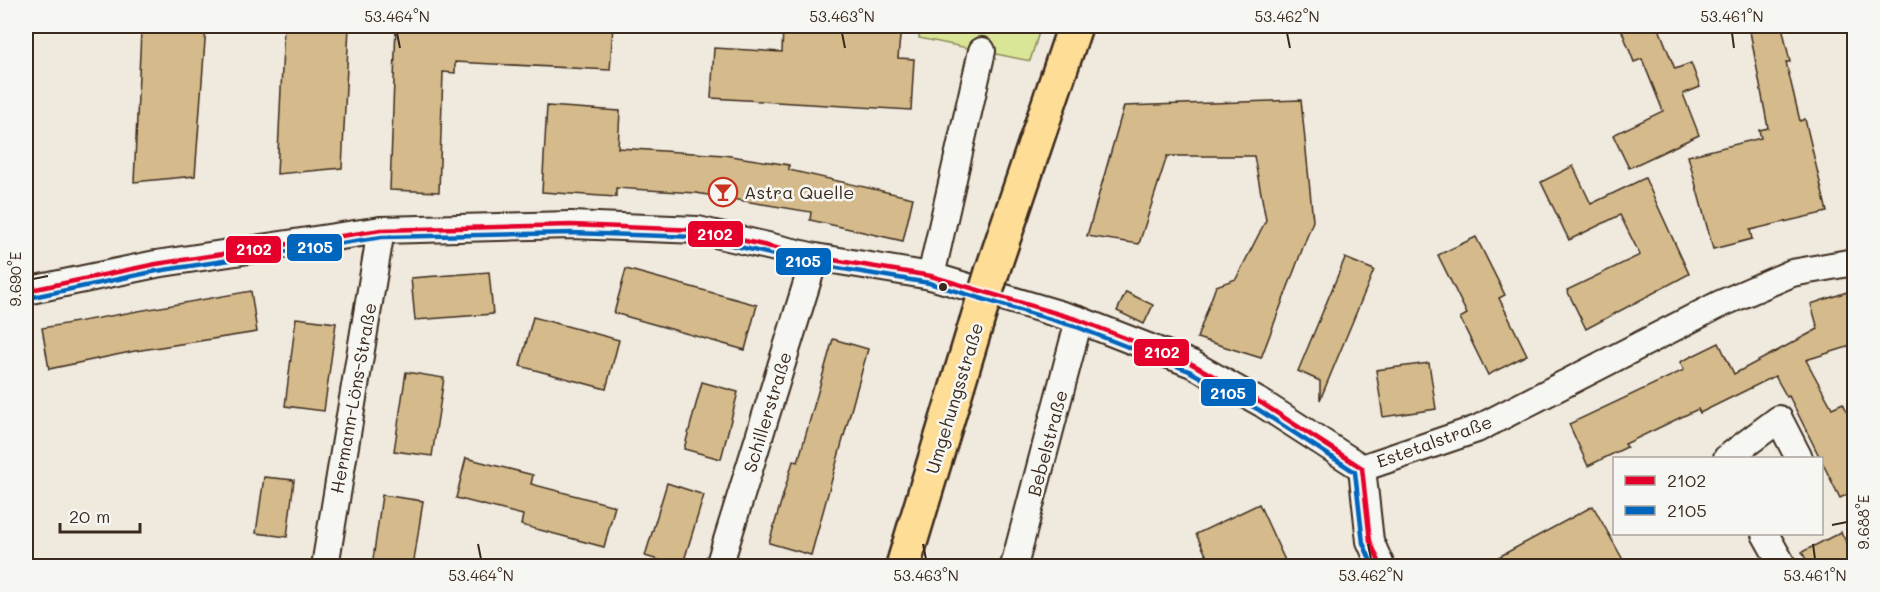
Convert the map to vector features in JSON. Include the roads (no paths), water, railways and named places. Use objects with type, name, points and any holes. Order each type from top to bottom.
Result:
[{"type":"main road","name":"Umgehungsstraße","points":[[903,567],[992,272],[1075,26]]},
{"type":"street","points":[[931,276],[982,51]]},
{"type":"street","name":"Estetalstraße","points":[[26,291],[156,264],[381,230],[571,225],[698,230],[815,257],[931,276],[1079,320],[1192,364],[1263,404],[1362,468],[1477,429],[1718,305],[1792,273],[1854,262]]},
{"type":"street","name":"Hermann-Löns-Straße","points":[[325,567],[381,230]]},
{"type":"street","name":"Schillerstraße","points":[[719,567],[815,257]]},
{"type":"street","name":"Bebelstraße","points":[[1014,567],[1079,320]]},
{"type":"street","points":[[1730,457],[1779,420],[1798,457]]},
{"type":"street","points":[[1362,468],[1370,542],[1381,567]]},
{"type":"street","points":[[1766,535],[1783,567]]},
{"type":"place","name":"Astra Quelle","points":[[723,192]]}]
